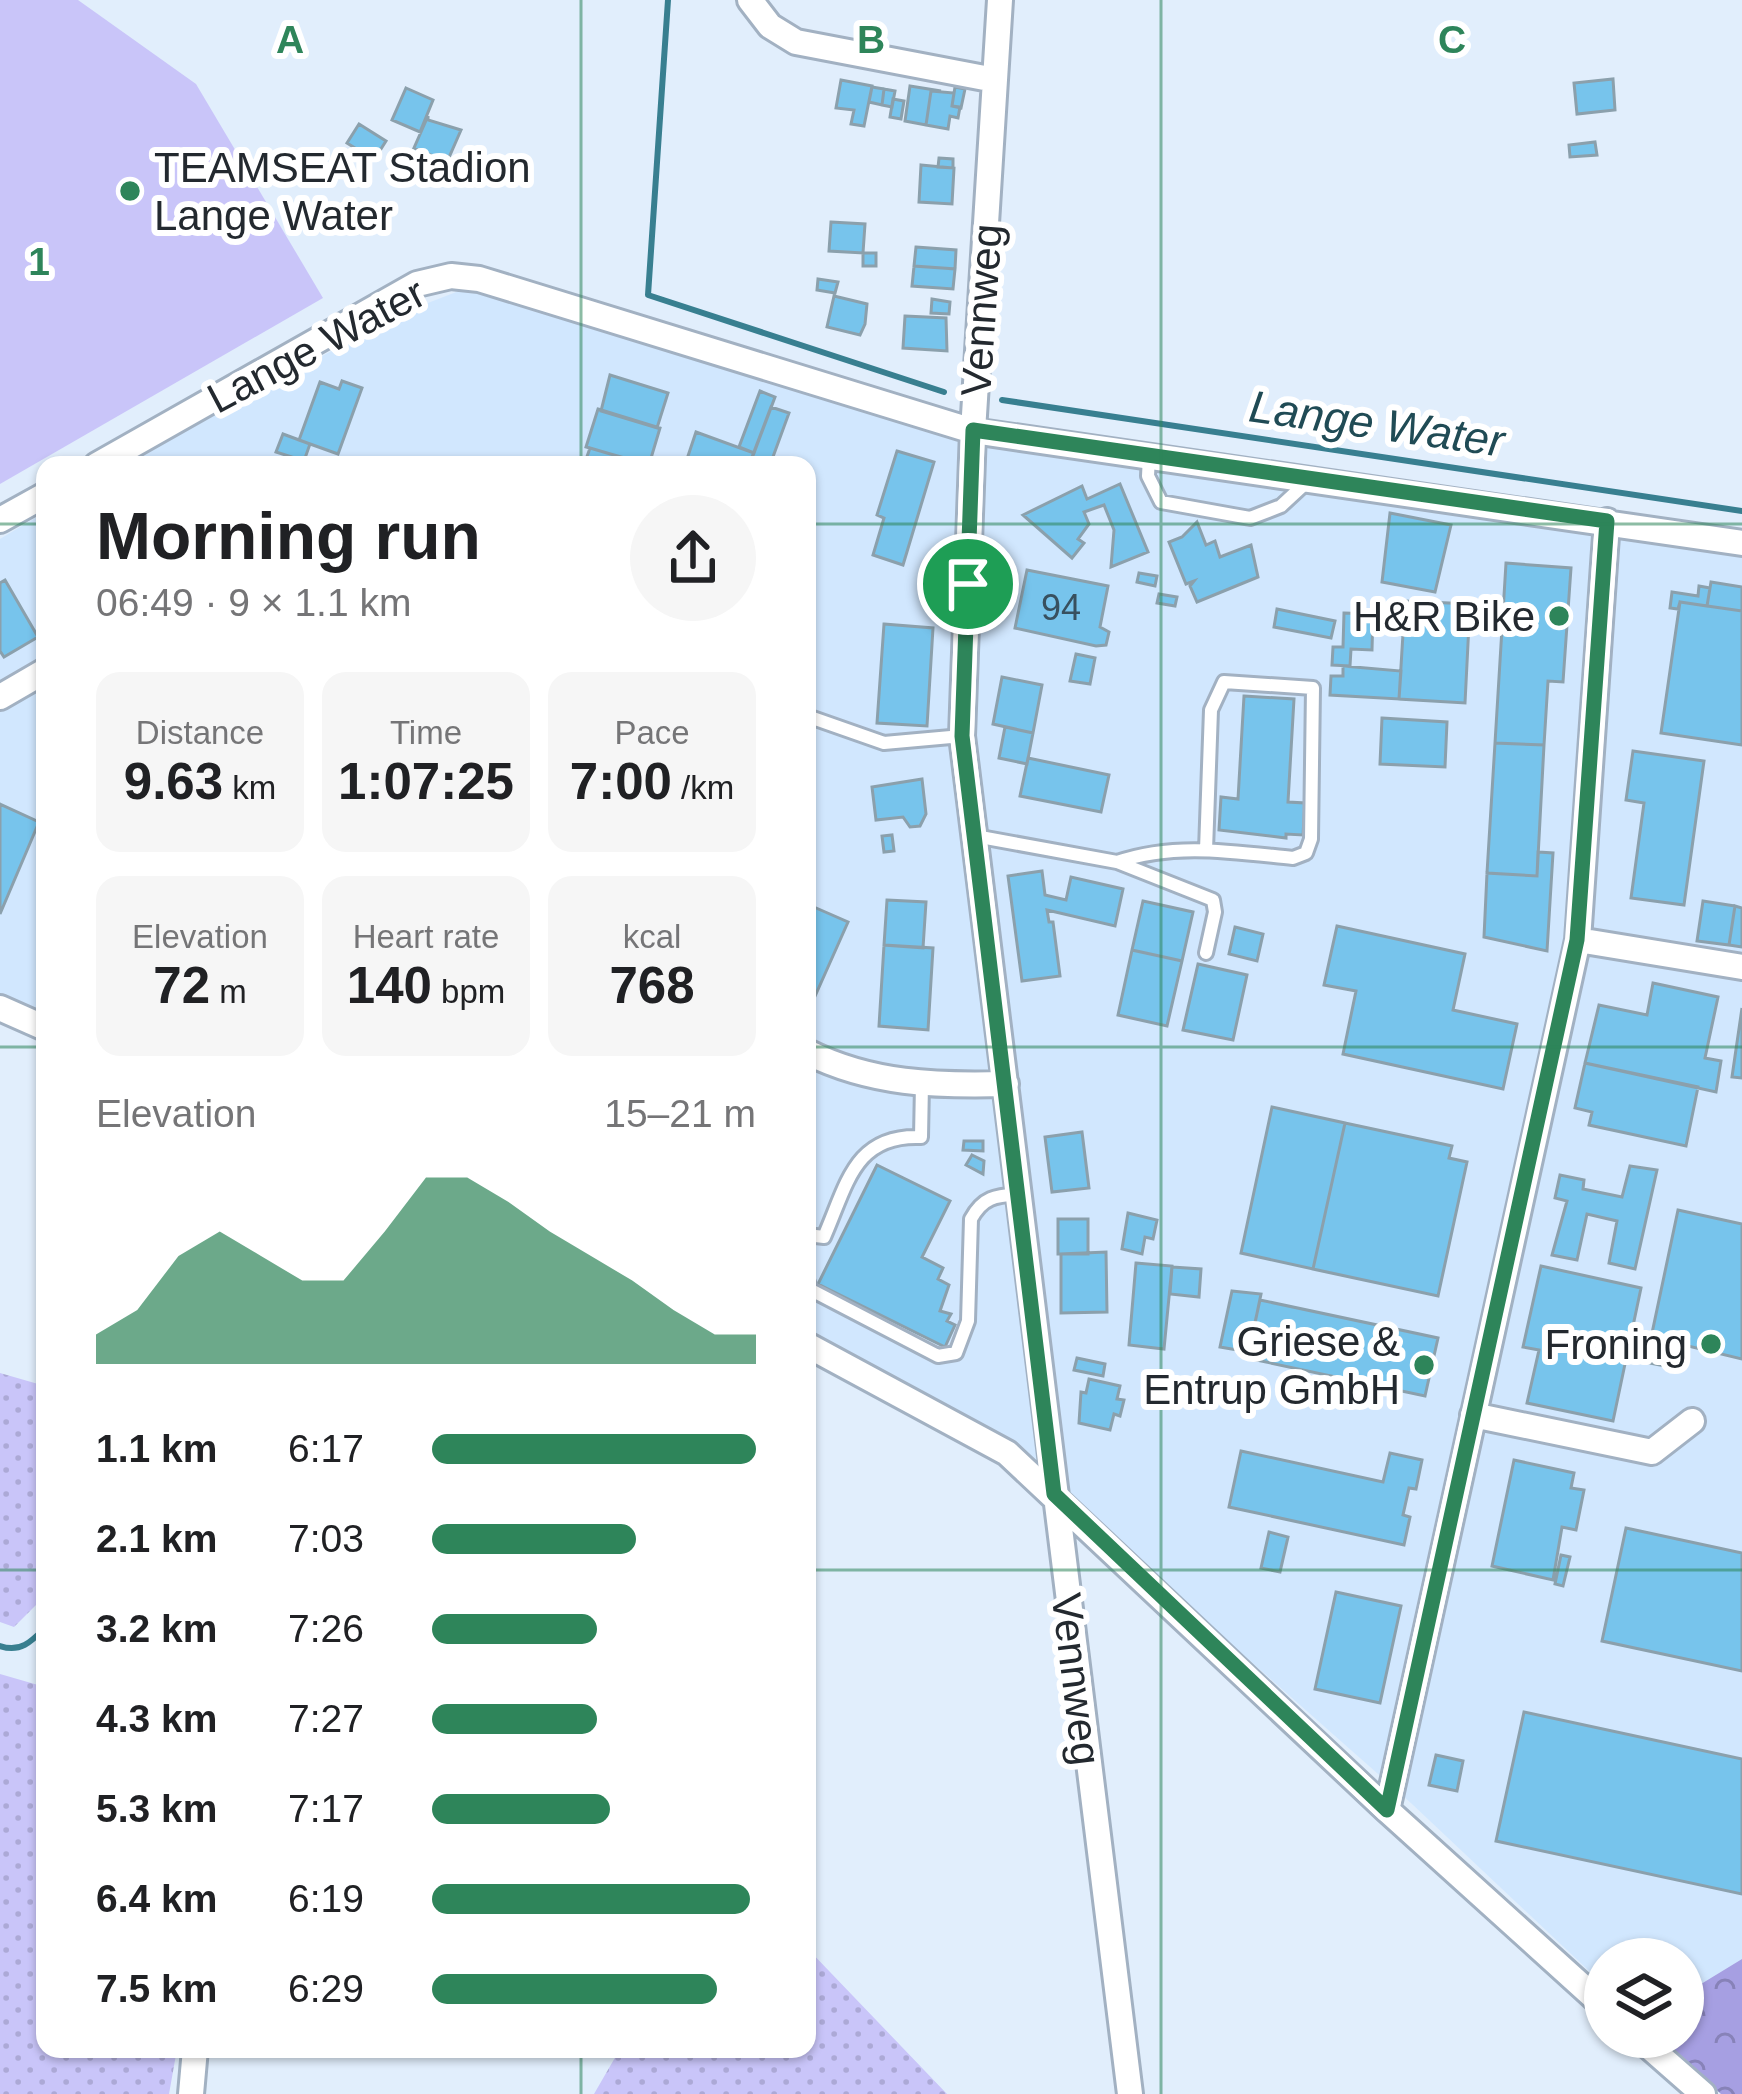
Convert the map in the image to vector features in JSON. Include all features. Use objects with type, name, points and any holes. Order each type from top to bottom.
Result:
[{"type":"street","points":[[750,0],[770,26],[796,42],[995,80]]},
{"type":"street","name":"Vennweg","points":[[1000,0],[973,430],[962,736],[1130,2094]]},
{"type":"street","name":"Lange Water","points":[[114,456],[416,284],[451,276],[478,279],[973,430],[1742,543]]},
{"type":"street","points":[[0,520],[36,500]]},
{"type":"street","points":[[1387,1810],[1577,940],[1607,521]]},
{"type":"street","points":[[0,697],[36,676]]},
{"type":"street","points":[[1577,940],[1742,967]]},
{"type":"street","points":[[0,1008],[36,1024]]},
{"type":"street","points":[[816,1055],[889,1082],[1006,1084]]},
{"type":"street","points":[[816,1350],[1007,1453],[1584,1988]]},
{"type":"street","points":[[1473,1414],[1652,1452],[1692,1421]]},
{"type":"street","points":[[195,2058],[197,2091]]},
{"type":"street","points":[[1662,2058],[1702,2094]]},
{"type":"lane","points":[[1149,456],[1148,476],[1161,502],[1226,517],[1268,514],[1310,479]]},
{"type":"lane","points":[[1117,862],[1145,853],[1206,850],[1294,858],[1306,853],[1311,839],[1313,688],[1224,682],[1211,710],[1206,850]]},
{"type":"lane","points":[[816,719],[884,742],[962,736]]},
{"type":"lane","points":[[974,836],[1117,862],[1213,900],[1206,953]]},
{"type":"lane","points":[[816,1236],[824,1237],[862,1154],[880,1141],[921,1137],[922,1084]]},
{"type":"lane","points":[[816,1292],[938,1356],[956,1353],[968,1321],[971,1219],[979,1204],[993,1196],[1018,1194]]},
{"type":"shaded area","name":"TEAMSEAT Stadion Lange Water","points":[[0,0],[78,0],[196,84],[323,298],[49,456],[36,456],[36,463],[0,484]]},
{"type":"shaded area","points":[[464,289],[947,437],[1742,557],[1742,1959],[1704,1982],[1704,1938],[1584,1938],[1584,1966],[1412,1804],[1009,1441],[816,1337],[816,456],[140,456],[397,315]]},
{"type":"shaded area","points":[[36,517],[36,1010],[0,994],[0,539]]},
{"type":"shaded area","points":[[0,1373],[36,1383],[36,1605],[14,1627],[0,1622]]},
{"type":"shaded area","points":[[0,1674],[36,1684],[36,2058],[175,2058],[169,2094],[0,2094]]},
{"type":"shaded area","points":[[816,1957],[947,2094],[594,2094],[615,2058],[816,2058]]},
{"type":"green space","points":[[1742,1959],[1742,2094],[1721,2094],[1682,2058],[1704,2058],[1704,1982]]},
{"type":"building","points":[[1613,79],[1615,110],[1577,114],[1574,83]]},
{"type":"building","points":[[841,80],[872,86],[864,126],[851,124],[854,110],[836,108]]},
{"type":"building","points":[[910,86],[941,91],[931,91],[926,125],[905,121]]},
{"type":"building","points":[[872,87],[884,89],[882,105],[869,102]]},
{"type":"building","points":[[955,87],[965,89],[961,108],[952,106]]},
{"type":"building","points":[[406,88],[433,100],[420,132],[392,120]]},
{"type":"building","points":[[884,89],[895,91],[892,107],[882,105]]},
{"type":"building","points":[[931,91],[954,93],[952,106],[960,107],[958,118],[950,116],[948,129],[926,125]]},
{"type":"building","points":[[893,99],[904,101],[901,119],[890,117]]},
{"type":"building","points":[[428,116],[428,120],[461,130],[447,162],[414,148]]},
{"type":"building","points":[[359,124],[386,141],[374,160],[347,143]]},
{"type":"building","points":[[1595,142],[1597,155],[1570,157],[1569,145]]},
{"type":"building","points":[[939,158],[953,159],[953,168],[938,167]]},
{"type":"building","points":[[921,165],[954,168],[952,204],[919,202]]},
{"type":"building","points":[[831,222],[865,224],[863,253],[829,251]]},
{"type":"building","points":[[916,247],[956,250],[955,269],[914,266]]},
{"type":"building","points":[[863,253],[876,253],[876,266],[863,266]]},
{"type":"building","points":[[914,266],[955,269],[953,289],[912,286]]},
{"type":"building","points":[[818,279],[838,282],[835,293],[817,290]]},
{"type":"building","points":[[834,296],[867,304],[860,335],[827,327]]},
{"type":"building","points":[[932,299],[950,302],[949,314],[931,313]]},
{"type":"building","points":[[905,316],[946,318],[947,351],[903,348]]},
{"type":"building","points":[[610,375],[668,393],[657,428],[601,411]]},
{"type":"building","points":[[342,381],[362,388],[338,454],[299,440],[320,382],[339,389]]},
{"type":"building","points":[[760,391],[775,397],[754,453],[739,447]]},
{"type":"building","points":[[771,407],[789,413],[773,456],[752,456]]},
{"type":"building","points":[[598,409],[660,428],[652,456],[618,456],[586,447]]},
{"type":"building","points":[[696,432],[754,453],[753,456],[688,456]]},
{"type":"building","points":[[283,434],[310,444],[306,456],[276,452]]},
{"type":"building","points":[[590,448],[617,456],[587,456]]},
{"type":"building","points":[[897,451],[934,462],[903,565],[873,555],[884,518],[877,515]]},
{"type":"building","points":[[1120,484],[1148,552],[1111,567],[1114,530],[1104,505],[1084,512],[1089,524],[1078,539],[1084,543],[1072,558],[1023,515],[1082,486],[1087,499]]},
{"type":"building","points":[[1390,513],[1451,525],[1435,592],[1382,582]]},
{"type":"building","points":[[1197,522],[1206,545],[1215,541],[1220,557],[1251,545],[1258,577],[1197,602],[1190,586],[1194,581],[1186,584],[1169,542]]},
{"type":"building","points":[[1506,563],[1571,568],[1563,682],[1548,681],[1544,745],[1495,743]]},
{"type":"building","points":[[1027,570],[1108,586],[1100,627],[1109,632],[1106,645],[1015,628]]},
{"type":"building","points":[[1139,573],[1157,576],[1155,586],[1137,582]]},
{"type":"building","points":[[5,580],[36,634],[36,638],[4,657],[0,651],[0,583]]},
{"type":"building","points":[[1711,582],[1742,587],[1742,611],[1707,606]]},
{"type":"building","points":[[1699,586],[1710,588],[1707,606],[1680,602],[1678,609],[1670,608],[1672,592],[1698,596]]},
{"type":"building","points":[[1159,594],[1177,597],[1175,606],[1157,603]]},
{"type":"building","points":[[1405,601],[1470,604],[1465,703],[1399,699]]},
{"type":"building","points":[[1680,602],[1742,611],[1742,745],[1661,733]]},
{"type":"building","points":[[1277,609],[1335,621],[1331,638],[1274,627]]},
{"type":"building","points":[[1344,613],[1373,614],[1372,650],[1351,649],[1350,666],[1332,665],[1333,647],[1343,647]]},
{"type":"building","points":[[884,624],[933,628],[927,726],[877,723]]},
{"type":"building","points":[[1076,654],[1095,658],[1090,684],[1070,681]]},
{"type":"building","points":[[1343,666],[1401,671],[1399,699],[1330,695],[1331,676],[1343,676]]},
{"type":"building","points":[[1002,677],[1042,685],[1033,733],[993,724]]},
{"type":"building","points":[[1244,696],[1294,699],[1288,802],[1305,803],[1303,835],[1286,834],[1286,838],[1219,830],[1221,797],[1238,799]]},
{"type":"building","points":[[1382,718],[1447,722],[1445,767],[1380,764]]},
{"type":"building","points":[[1005,727],[1033,733],[1027,764],[999,758]]},
{"type":"building","points":[[1495,743],[1544,745],[1537,876],[1487,873]]},
{"type":"building","points":[[1633,751],[1704,761],[1684,905],[1631,898],[1644,803],[1626,800]]},
{"type":"building","points":[[1028,758],[1109,775],[1101,812],[1020,796]]},
{"type":"building","points":[[922,779],[926,814],[920,826],[910,827],[903,817],[876,820],[872,787]]},
{"type":"building","points":[[0,804],[36,821],[36,829],[0,914]]},
{"type":"building","points":[[892,835],[894,851],[884,852],[882,836]]},
{"type":"building","points":[[1538,852],[1553,853],[1547,951],[1484,937],[1487,873],[1537,876]]},
{"type":"building","points":[[1042,871],[1045,895],[1066,900],[1071,877],[1123,889],[1115,926],[1047,910],[1060,976],[1022,981],[1008,876]]},
{"type":"building","points":[[887,900],[926,902],[923,948],[884,945]]},
{"type":"building","points":[[1143,901],[1193,912],[1182,961],[1132,950]]},
{"type":"building","points":[[1703,901],[1735,906],[1729,945],[1697,941]]},
{"type":"building","points":[[1735,906],[1742,908],[1742,947],[1729,945]]},
{"type":"building","points":[[816,908],[848,922],[816,994]]},
{"type":"building","points":[[1337,926],[1465,954],[1453,1010],[1517,1024],[1503,1089],[1343,1054],[1356,991],[1324,985]]},
{"type":"building","points":[[1235,927],[1263,934],[1257,961],[1229,954]]},
{"type":"building","points":[[884,945],[933,948],[928,1030],[879,1026]]},
{"type":"building","points":[[1132,950],[1182,961],[1167,1026],[1118,1015]]},
{"type":"building","points":[[1198,964],[1247,975],[1233,1040],[1183,1030]]},
{"type":"building","points":[[1653,983],[1718,997],[1705,1058],[1721,1061],[1716,1092],[1585,1063],[1599,1005],[1647,1015]]},
{"type":"building","points":[[1742,1008],[1742,1078],[1732,1077]]},
{"type":"building","points":[[1585,1063],[1698,1087],[1686,1146],[1589,1125],[1592,1112],[1575,1108]]},
{"type":"building","points":[[1272,1107],[1345,1123],[1313,1269],[1241,1253]]},
{"type":"building","points":[[1345,1123],[1452,1146],[1449,1158],[1467,1162],[1438,1296],[1313,1269]]},
{"type":"building","points":[[1082,1132],[1089,1188],[1052,1192],[1045,1137]]},
{"type":"building","points":[[964,1141],[983,1141],[983,1151],[963,1150]]},
{"type":"building","points":[[972,1155],[984,1161],[983,1174],[966,1165]]},
{"type":"building","points":[[877,1165],[950,1201],[922,1257],[943,1268],[938,1279],[949,1285],[940,1311],[951,1314],[947,1321],[955,1325],[945,1347],[818,1284]]},
{"type":"building","points":[[1630,1166],[1657,1170],[1635,1269],[1609,1263],[1617,1221],[1587,1214],[1577,1260],[1552,1255],[1567,1201],[1555,1198],[1560,1175],[1584,1180],[1583,1189],[1622,1197]]},
{"type":"building","points":[[1678,1210],[1742,1224],[1742,1359],[1680,1344],[1675,1368],[1650,1363]]},
{"type":"building","points":[[1128,1213],[1157,1220],[1153,1239],[1145,1237],[1142,1254],[1122,1249]]},
{"type":"building","points":[[1058,1219],[1088,1219],[1088,1254],[1058,1254]]},
{"type":"building","points":[[1106,1252],[1107,1312],[1061,1313],[1061,1254]]},
{"type":"building","points":[[1136,1263],[1172,1266],[1164,1349],[1129,1345]]},
{"type":"building","points":[[1541,1266],[1641,1288],[1613,1421],[1527,1403],[1539,1350],[1523,1347]]},
{"type":"building","points":[[1172,1267],[1201,1269],[1199,1297],[1170,1294]]},
{"type":"building","points":[[1232,1291],[1261,1294],[1249,1352],[1220,1347]]},
{"type":"building","points":[[1260,1300],[1438,1338],[1425,1396],[1247,1358]]},
{"type":"building","points":[[1077,1358],[1105,1364],[1103,1376],[1074,1370]]},
{"type":"building","points":[[1089,1379],[1120,1386],[1117,1399],[1124,1400],[1110,1430],[1079,1423],[1081,1392],[1086,1393]]},
{"type":"building","points":[[1241,1451],[1383,1482],[1390,1453],[1422,1460],[1416,1489],[1409,1488],[1403,1515],[1410,1517],[1404,1545],[1229,1507]]},
{"type":"building","points":[[1514,1460],[1574,1473],[1571,1488],[1584,1490],[1576,1530],[1562,1527],[1553,1580],[1492,1566]]},
{"type":"building","points":[[1626,1528],[1742,1553],[1742,1671],[1602,1641]]},
{"type":"building","points":[[1269,1532],[1288,1537],[1280,1572],[1261,1568]]},
{"type":"building","points":[[1561,1555],[1570,1557],[1563,1586],[1555,1584]]},
{"type":"building","points":[[1336,1592],[1401,1606],[1380,1703],[1315,1689]]},
{"type":"building","points":[[1524,1712],[1742,1759],[1742,1894],[1496,1841]]},
{"type":"building","points":[[1436,1755],[1463,1761],[1457,1791],[1429,1785]]},
{"type":"waterway","name":"Lange Water","points":[[668,0],[648,295],[944,392]]},
{"type":"waterway","name":"Lange Water","points":[[1002,400],[1742,511]]},
{"type":"waterway","points":[[0,1646],[19,1647],[36,1636]]},
{"type":"place","name":"TEAMSEAT Stadion Lange Water","points":[[130,191]]},
{"type":"place","name":"H&R Bike","points":[[1559,616]]},
{"type":"place","name":"Froning","points":[[1711,1344]]},
{"type":"place","name":"Griese & Entrup GmbH","points":[[1424,1365]]},
{"type":"route","points":[[973,430],[1607,521],[1577,940],[1387,1810],[1054,1494],[962,736],[968,584],[973,430]]}]
